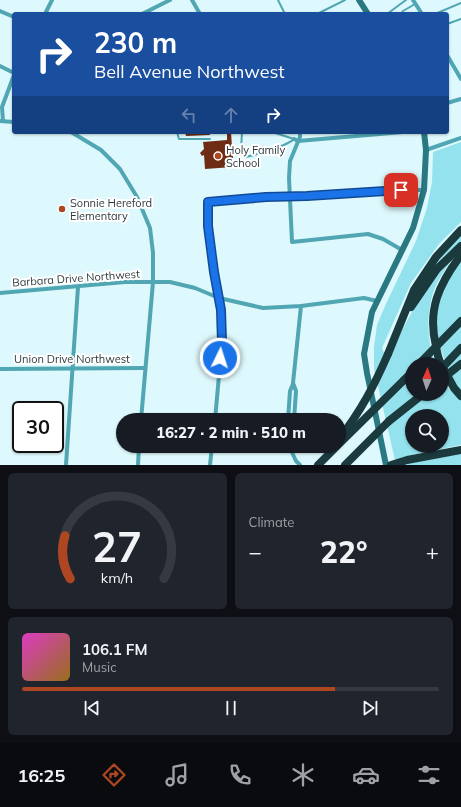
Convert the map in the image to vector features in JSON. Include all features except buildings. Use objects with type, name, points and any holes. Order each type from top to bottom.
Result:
[{"type":"highway","points":[[346,430],[362,408],[388,354],[409,300],[425,272],[436,256],[461,230]]},
{"type":"highway","points":[[402,319],[437,269],[461,246]]},
{"type":"highway","points":[[438,357],[433,336],[435,304],[448,272],[461,255]]},
{"type":"highway","points":[[426,357],[461,321]]},
{"type":"highway","points":[[449,359],[461,348]]},
{"type":"highway","points":[[449,373],[461,364]]},
{"type":"highway","points":[[346,437],[405,379]]},
{"type":"highway","points":[[449,379],[461,396]]},
{"type":"highway","points":[[345,465],[409,401]]},
{"type":"highway","points":[[389,421],[414,401]]},
{"type":"highway","points":[[391,465],[407,460],[461,450]]},
{"type":"highway","points":[[318,465],[327,453]]},
{"type":"highway","points":[[318,465],[330,453]]},
{"type":"main road","points":[[359,0],[367,12]]},
{"type":"main road","points":[[386,465],[364,354],[370,318],[376,301],[413,228],[424,190],[426,150],[424,134]]},
{"type":"street","points":[[46,12],[52,0]]},
{"type":"street","points":[[146,12],[170,0]]},
{"type":"street","points":[[192,0],[199,12]]},
{"type":"street","points":[[414,2],[421,12]]},
{"type":"street","points":[[0,11],[12,15]]},
{"type":"street","points":[[449,58],[461,79]]},
{"type":"street","points":[[0,66],[12,73]]},
{"type":"street","points":[[12,80],[2,107],[1,121],[12,122]]},
{"type":"street","points":[[449,102],[461,100]]},
{"type":"street","points":[[73,134],[101,150],[120,169],[137,197],[150,228],[153,253],[152,282],[142,413]]},
{"type":"street","points":[[299,134],[290,161],[292,242],[368,234],[383,239],[402,250]]},
{"type":"street","points":[[296,140],[376,134]]},
{"type":"street","points":[[426,150],[461,138]]},
{"type":"street","points":[[215,413],[222,342],[221,310],[208,226],[208,202],[266,197],[424,190]]},
{"type":"street","name":"Barbara Drive Northwest","points":[[0,293],[125,282],[170,282],[195,288],[219,298],[263,308],[301,306],[364,298],[376,301]]},
{"type":"street","points":[[66,465],[78,287]]},
{"type":"street","points":[[288,413],[301,306]]},
{"type":"street","name":"Union Drive Northwest","points":[[0,369],[145,368]]},
{"type":"street","points":[[293,383],[296,391],[294,413]]},
{"type":"street","points":[[138,465],[139,453]]},
{"type":"street","points":[[210,465],[211,453]]},
{"type":"street","points":[[293,453],[296,461],[300,465]]},
{"type":"lane","points":[[278,0],[284,12]]},
{"type":"lane","points":[[321,12],[345,0]]},
{"type":"lane","points":[[390,12],[406,0]]},
{"type":"lane","points":[[402,12],[414,2]]},
{"type":"lane","points":[[440,12],[461,3]]},
{"type":"lane","points":[[449,23],[461,19]]},
{"type":"lane","points":[[178,134],[179,139],[210,139]]},
{"type":"lane","points":[[242,134],[241,150],[244,157],[296,140]]},
{"type":"lane","points":[[278,134],[296,140]]},
{"type":"shaded area","points":[[461,142],[461,222],[439,244],[411,283],[382,348],[388,363],[403,328],[432,276],[455,255],[437,283],[429,310],[428,329],[433,357],[405,357],[405,401],[449,401],[449,389],[461,400],[461,445],[449,447],[449,409],[405,409],[405,453],[422,453],[395,460],[374,369],[374,347],[377,325],[416,241],[427,208],[432,182],[433,152]]},
{"type":"shaded area","points":[[461,235],[461,241],[433,268],[430,268]]},
{"type":"shaded area","points":[[461,259],[461,393],[452,381],[449,372],[449,357],[444,357],[436,335],[435,322],[442,290]]},
{"type":"shaded area","points":[[461,453],[461,465],[403,465],[408,463]]},
{"type":"place","name":"Holy Family School","points":[[218,156]]},
{"type":"place","name":"Sonnie Hereford Elementary","points":[[62,209]]},
{"type":"route","points":[[220,358],[222,342],[221,310],[208,226],[208,202],[266,197],[290,197],[401,190]]}]
